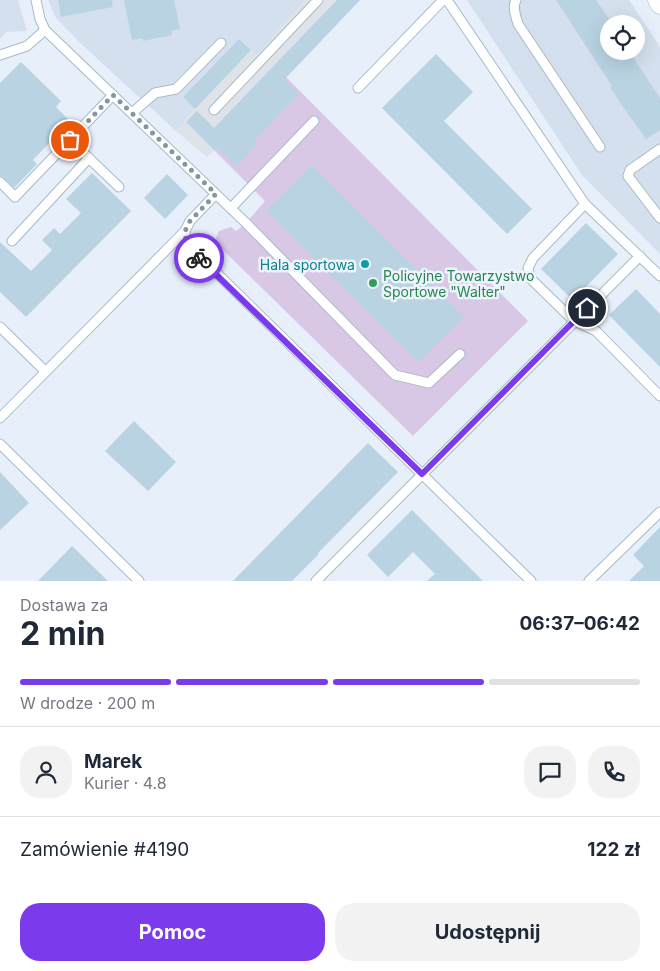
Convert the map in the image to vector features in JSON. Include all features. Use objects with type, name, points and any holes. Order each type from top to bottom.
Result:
[{"type":"street","points":[[656,0],[660,5]]},
{"type":"lane","points":[[36,0],[45,30],[231,208],[395,375],[429,383],[460,354]]},
{"type":"lane","points":[[214,110],[318,0]]},
{"type":"lane","points":[[358,88],[442,0]]},
{"type":"lane","points":[[446,0],[585,204],[660,276]]},
{"type":"lane","points":[[516,0],[514,3],[514,13],[518,24],[600,147]]},
{"type":"lane","points":[[0,55],[28,46],[45,30]]},
{"type":"lane","points":[[132,113],[156,94],[176,90],[220,43]]},
{"type":"lane","points":[[0,182],[15,197],[113,95]]},
{"type":"lane","points":[[231,208],[314,121]]},
{"type":"lane","points":[[70,140],[119,187]]},
{"type":"lane","points":[[660,149],[630,170],[628,176],[660,218]]},
{"type":"lane","points":[[12,241],[89,158]]},
{"type":"lane","points":[[0,418],[185,231],[190,221],[216,194]]},
{"type":"lane","points":[[585,204],[533,258],[528,268],[530,278],[574,321],[596,331],[660,396]]},
{"type":"lane","points":[[185,231],[186,243],[195,254],[531,581]]},
{"type":"lane","points":[[316,581],[640,256]]},
{"type":"lane","points":[[0,327],[45,371]]},
{"type":"lane","points":[[0,444],[139,581]]},
{"type":"lane","points":[[589,581],[660,512]]},
{"type":"shaded area","points":[[0,0],[18,0],[27,31],[6,32],[0,39]]},
{"type":"shaded area","points":[[48,0],[305,0],[257,55],[239,39],[183,97],[195,108],[176,131],[78,41],[56,18]]},
{"type":"shaded area","points":[[305,0],[360,0],[226,140],[207,157],[176,131],[195,108],[183,97],[239,39],[257,55]]},
{"type":"shaded area","points":[[467,0],[629,0],[639,15],[600,15],[600,60],[645,60],[645,24],[660,47],[660,254],[582,175]]},
{"type":"shaded area","name":"Policyjne Towarzystwo Sportowe \"Walter\"","points":[[286,77],[528,321],[413,436],[218,245],[216,238],[219,231],[231,227],[236,231],[246,223],[265,201],[215,151]]},
{"type":"building","points":[[58,0],[112,0],[113,7],[61,17]]},
{"type":"building","points":[[124,0],[174,0],[180,29],[171,31],[172,35],[143,41],[142,38],[132,40]]},
{"type":"building","points":[[337,0],[360,0],[284,80],[299,94],[254,141],[257,144],[237,166],[218,148],[215,151],[186,122],[197,111],[214,128]]},
{"type":"building","points":[[556,0],[596,0],[606,15],[600,15],[600,60],[635,60],[660,98],[660,130],[646,139],[610,87],[612,86]]},
{"type":"building","points":[[239,39],[251,50],[195,109],[183,97]]},
{"type":"building","points":[[436,54],[473,92],[444,121],[532,209],[507,234],[382,108]]},
{"type":"building","points":[[21,62],[61,101],[56,107],[70,121],[33,160],[37,164],[14,188],[0,176],[0,83]]},
{"type":"building","name":"Hala sportowa","points":[[312,165],[464,317],[418,362],[266,211]]},
{"type":"building","points":[[92,173],[131,211],[26,317],[0,292],[0,242],[31,271],[52,250],[42,240],[54,228],[60,234],[81,213],[66,199]]},
{"type":"building","points":[[167,174],[188,195],[165,219],[144,198]]},
{"type":"building","points":[[586,223],[618,254],[573,300],[541,269]]},
{"type":"building","points":[[636,289],[660,314],[660,367],[609,315]]},
{"type":"building","points":[[134,421],[176,462],[148,491],[105,451]]},
{"type":"building","points":[[368,443],[398,472],[319,554],[292,581],[233,581]]},
{"type":"building","points":[[0,472],[29,503],[0,530]]},
{"type":"building","points":[[412,510],[483,581],[427,581],[435,574],[413,552],[388,577],[367,555]]},
{"type":"building","points":[[660,527],[660,581],[629,581],[644,566],[633,555]]},
{"type":"building","points":[[72,546],[108,581],[38,581]]},
{"type":"way so far","points":[[70,140],[113,95],[216,194],[190,221],[185,231],[186,243],[199,258]]},
{"type":"place","name":"Hala sportowa","points":[[365,264]]},
{"type":"place","name":"Policyjne Towarzystwo Sportowe \"Walter\"","points":[[373,283]]},
{"type":"route","points":[[199,258],[422,474],[587,308]]}]
